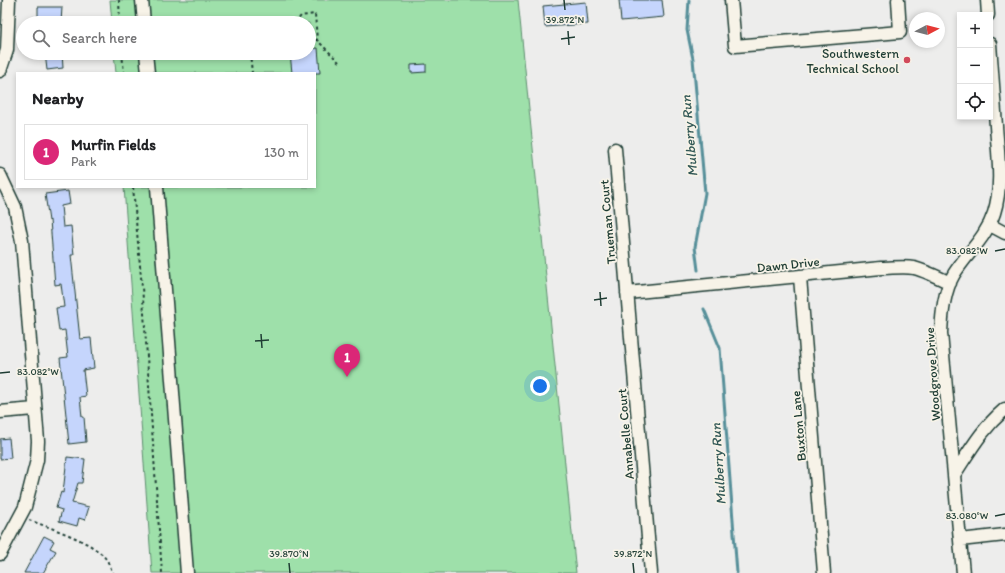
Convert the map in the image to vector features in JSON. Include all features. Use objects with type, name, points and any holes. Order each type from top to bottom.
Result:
[{"type":"street","points":[[0,71],[7,50],[9,0]]},
{"type":"street","points":[[142,0],[143,16]]},
{"type":"street","points":[[731,0],[735,46],[900,32],[898,0]]},
{"type":"street","points":[[987,0],[988,12]]},
{"type":"street","name":"Woodgrove Drive","points":[[963,573],[941,333],[944,300],[954,274],[981,240],[995,213],[999,190],[1000,110],[991,48]]},
{"type":"street","points":[[147,60],[148,72]]},
{"type":"street","name":"Trueman Court","points":[[615,149],[627,293]]},
{"type":"street","points":[[0,175],[15,207],[22,241],[38,441],[37,460],[27,500],[21,516],[0,554]]},
{"type":"street","points":[[157,188],[187,573]]},
{"type":"street","points":[[990,225],[1005,233]]},
{"type":"street","name":"Dawn Drive","points":[[627,293],[904,267],[922,270],[950,283]]},
{"type":"street","name":"Buxton Lane","points":[[800,277],[824,573]]},
{"type":"street","name":"Annabelle Court","points":[[627,293],[650,573]]},
{"type":"street","points":[[0,412],[35,409]]},
{"type":"street","points":[[954,475],[975,441],[1005,409]]},
{"type":"street","points":[[960,540],[1005,535]]},
{"type":"path","points":[[119,0],[120,16]]},
{"type":"path","points":[[301,16],[315,14],[315,16]]},
{"type":"path","points":[[316,40],[339,62]]},
{"type":"path","points":[[123,60],[124,72]]},
{"type":"path","points":[[251,60],[252,72]]},
{"type":"path","points":[[133,188],[143,299],[162,573]]},
{"type":"path","points":[[21,516],[73,537],[92,548],[106,558],[113,573]]},
{"type":"green space","points":[[110,0],[518,0],[576,573],[152,573],[124,188],[316,188],[316,72],[116,72],[115,60],[316,60],[316,16],[111,16]]},
{"type":"building","points":[[619,0],[662,0],[664,17],[621,21]]},
{"type":"building","points":[[586,2],[588,24],[545,27],[543,6]]},
{"type":"building","points":[[38,7],[62,7],[61,16],[38,16]]},
{"type":"building","points":[[316,48],[318,48],[320,73],[292,72],[291,60],[316,60]]},
{"type":"building","points":[[46,60],[62,60],[63,68],[47,70]]},
{"type":"building","points":[[426,64],[426,72],[411,73],[411,65]]},
{"type":"building","points":[[68,191],[70,204],[61,206],[63,227],[71,226],[74,255],[71,255],[80,339],[91,338],[94,368],[83,370],[86,396],[80,397],[82,417],[84,417],[86,442],[69,444],[60,358],[68,357],[65,330],[59,331],[56,308],[64,307],[61,284],[55,285],[50,220],[49,221],[45,194]]},
{"type":"building","points":[[9,438],[11,458],[0,459],[0,439]]},
{"type":"building","points":[[67,457],[85,459],[82,483],[78,483],[72,503],[89,507],[85,520],[79,518],[77,526],[59,521],[62,510],[56,508],[61,492],[63,493]]},
{"type":"building","points":[[44,536],[54,541],[50,548],[56,551],[43,573],[24,573]]},
{"type":"waterway","name":"Mulberry Run","points":[[689,0],[687,30],[693,59],[705,193],[695,247],[698,270]]},
{"type":"waterway","name":"Mulberry Run","points":[[704,309],[720,348],[737,573]]},
{"type":"place","name":"Southwestern Technical School","points":[[907,60]]},
{"type":"place","name":"Murfin Fields","points":[[347,377]]}]
